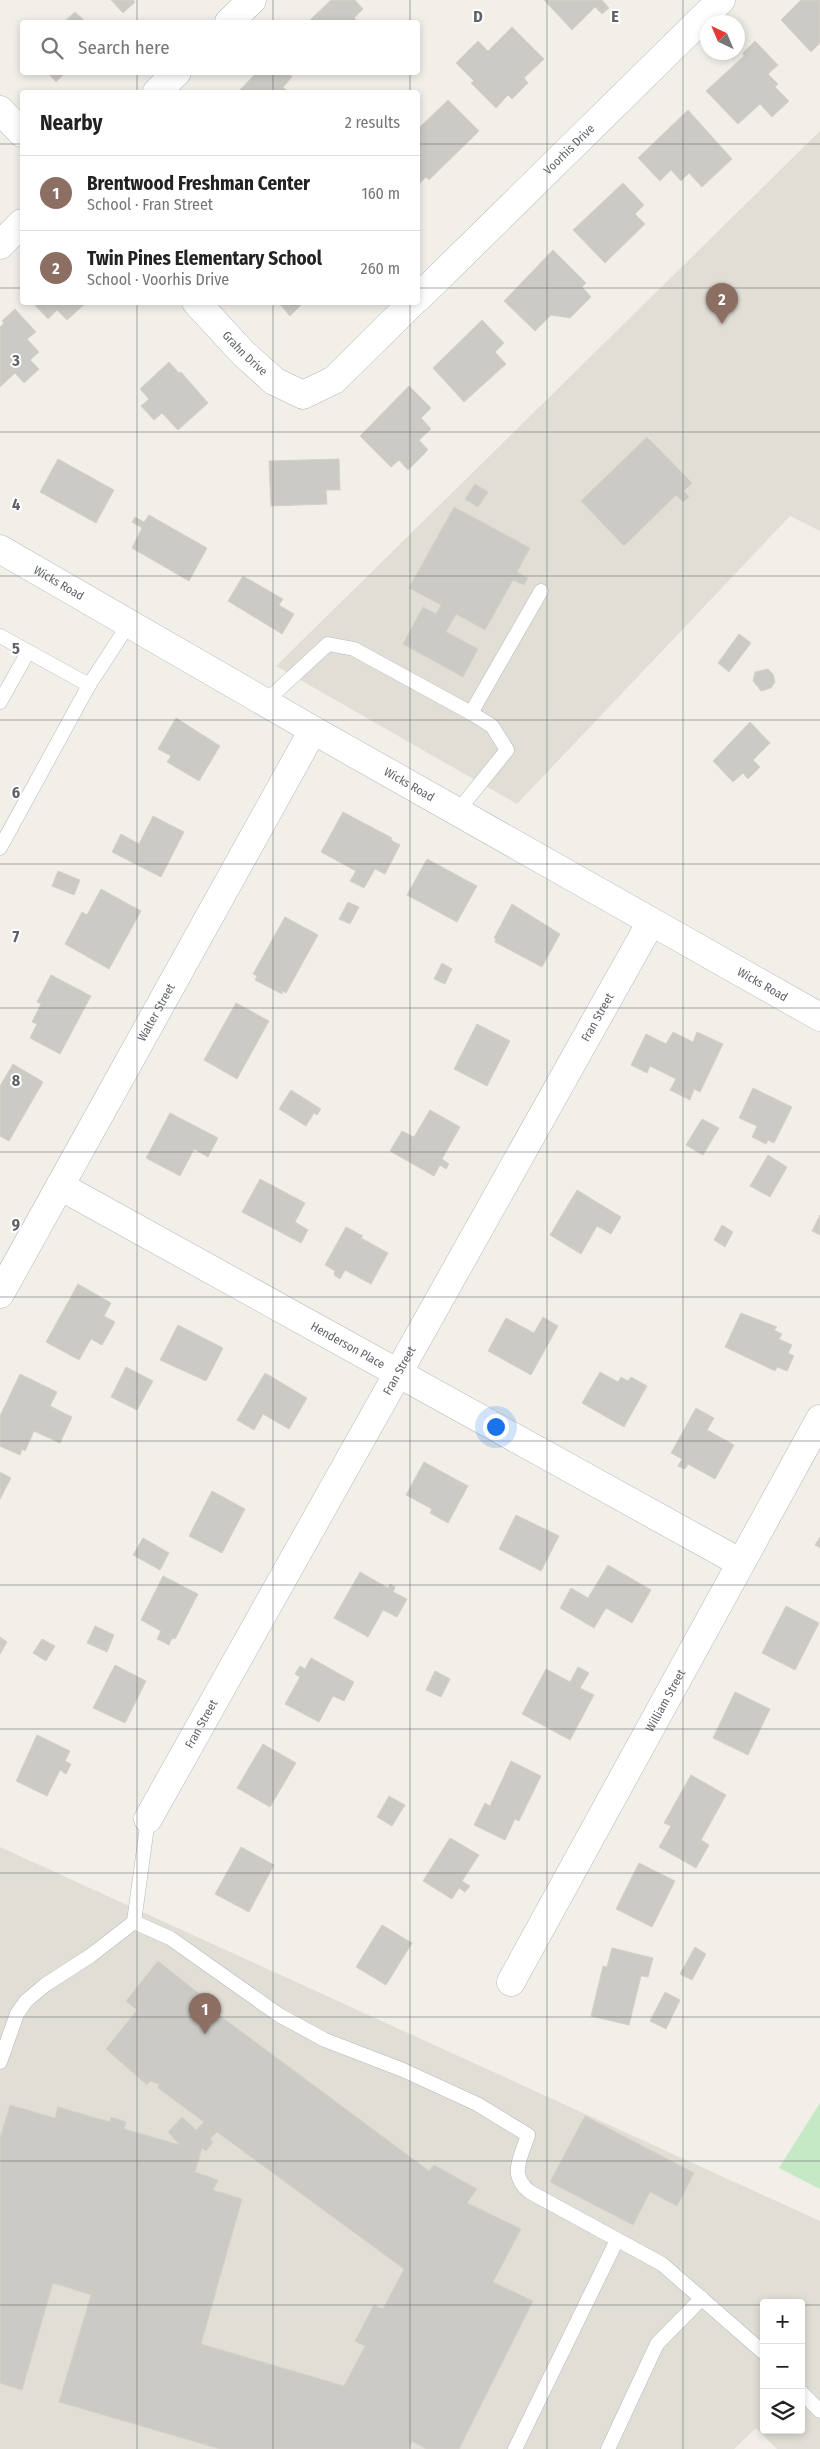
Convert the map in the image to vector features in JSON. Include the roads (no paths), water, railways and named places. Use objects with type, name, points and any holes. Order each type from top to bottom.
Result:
[{"type":"street","points":[[230,20],[252,0]]},
{"type":"street","name":"Voorhis Drive","points":[[420,296],[721,0]]},
{"type":"street","points":[[159,90],[174,75]]},
{"type":"street","points":[[0,110],[20,131]]},
{"type":"street","points":[[0,245],[20,225]]},
{"type":"street","name":"Grahn Drive","points":[[199,305],[274,381],[303,395],[334,380],[410,305]]},
{"type":"street","name":"Wicks Road","points":[[0,550],[312,730],[820,1017]]},
{"type":"street","name":"Walter Street","points":[[0,1294],[312,730]]},
{"type":"street","name":"Fran Street","points":[[148,1819],[651,922]]},
{"type":"street","name":"Henderson Place","points":[[60,1186],[741,1563]]},
{"type":"street","name":"William Street","points":[[511,1982],[820,1419]]},
{"type":"lane","points":[[471,713],[541,591]]},
{"type":"lane","points":[[0,848],[89,685],[129,624]]},
{"type":"lane","points":[[0,636],[89,685]]},
{"type":"lane","points":[[264,702],[328,644],[354,649],[471,713],[492,726],[507,750],[457,812]]},
{"type":"lane","points":[[0,702],[28,652]]},
{"type":"lane","points":[[0,2062],[17,2014],[26,2002],[44,1985],[90,1956],[134,1922],[148,1819]]},
{"type":"lane","points":[[134,1922],[170,1938],[280,2016],[325,2040],[412,2074],[477,2104],[528,2135],[517,2174],[520,2185],[662,2264],[760,2349]]},
{"type":"lane","points":[[515,2449],[617,2240]]},
{"type":"lane","points":[[608,2449],[657,2344],[702,2298]]},
{"type":"lane","points":[[805,2396],[820,2411]]},
{"type":"place","name":"Twin Pines Elementary School","points":[[722,324]]},
{"type":"place","name":"Brentwood Freshman Center","points":[[205,2034]]}]
